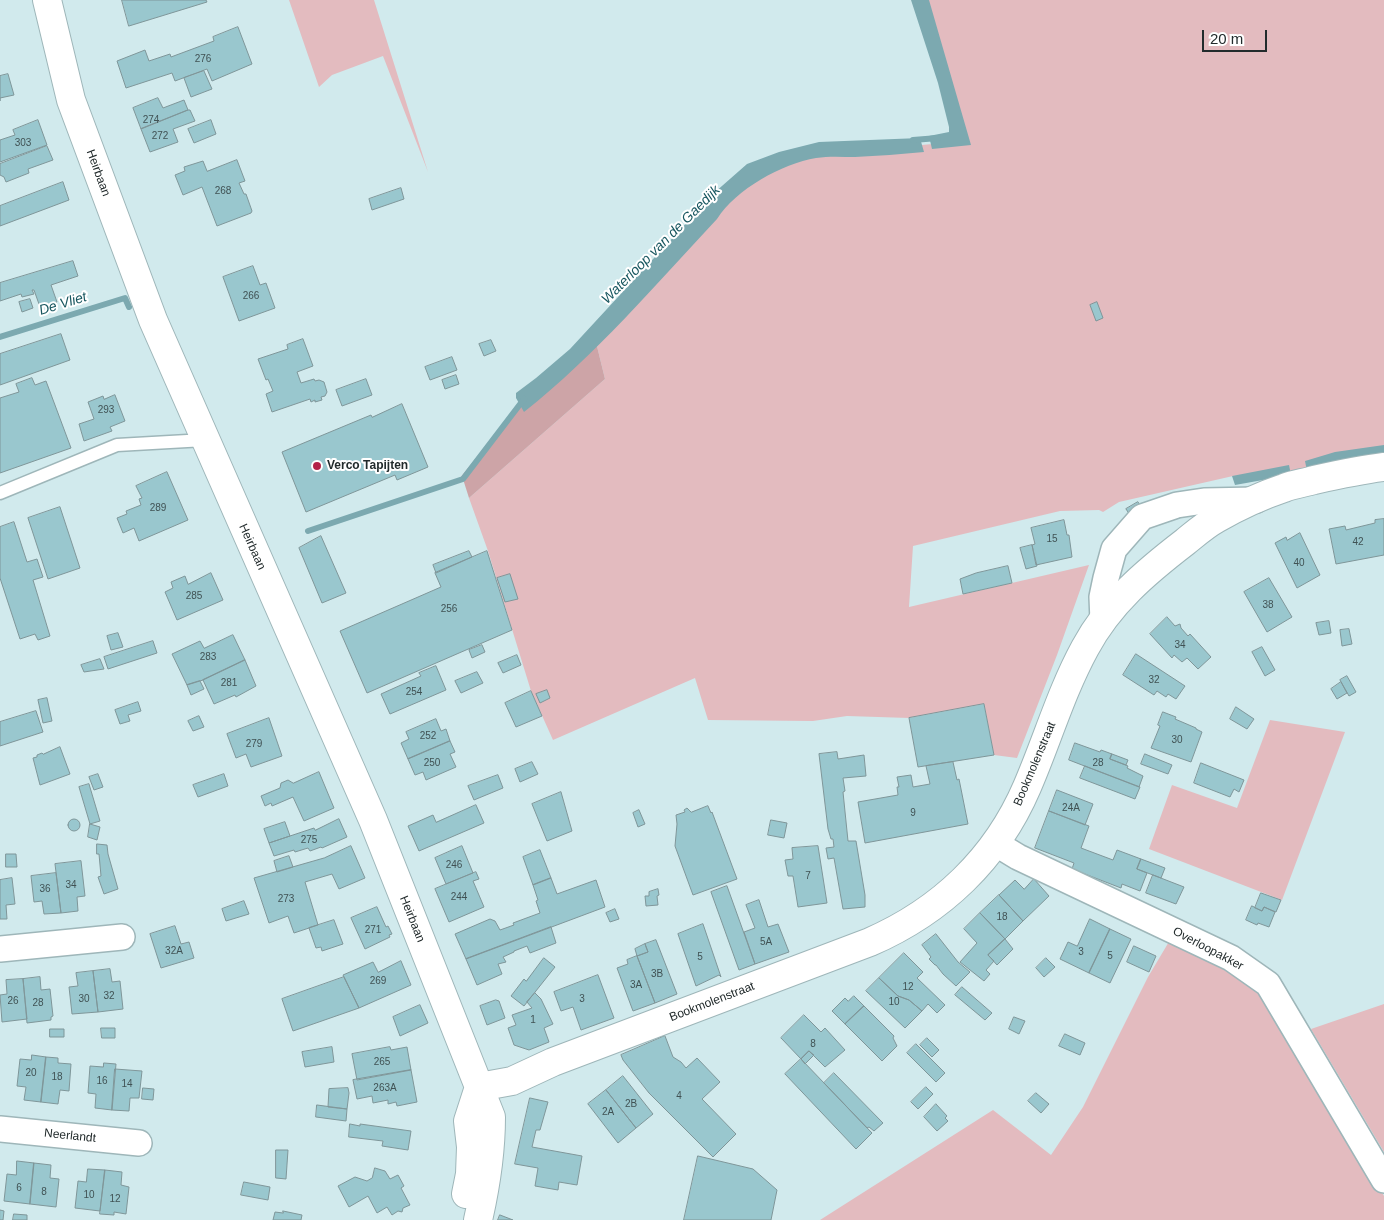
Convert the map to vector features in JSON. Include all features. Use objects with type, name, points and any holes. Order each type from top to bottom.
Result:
[{"type":"main road","name":"Heirbaan","points":[[47,0],[71,100],[153,320],[373,820],[491,1117],[491,1145],[487,1179],[478,1220]]},
{"type":"main road","name":"Bookmolenstraat","points":[[478,1087],[512,1081],[553,1062],[870,942],[896,931],[937,904],[965,880],[1010,820],[1026,788],[1085,647],[1124,593],[1152,567],[1215,520],[1256,500],[1285,488],[1355,470],[1384,467]]},
{"type":"main road","points":[[461,1220],[470,1174],[471,1147],[468,1120],[478,1087]]},
{"type":"street","points":[[1103,621],[1102,597],[1114,549],[1142,517],[1177,505],[1204,501],[1256,500]]},
{"type":"street","name":"Overloopakker","points":[[994,843],[1018,857],[1231,958],[1268,984],[1384,1180]]},
{"type":"street","points":[[0,949],[122,937]]},
{"type":"street","name":"Neerlandt","points":[[0,1129],[139,1143]]},
{"type":"lane","points":[[0,493],[117,445],[205,440]]},
{"type":"shaded area","points":[[289,0],[374,0],[428,172],[383,56],[332,75],[319,87]]},
{"type":"shaded area","points":[[922,0],[1384,0],[1384,456],[1307,471],[1233,476],[1119,502],[1103,512],[1099,510],[1060,511],[913,546],[909,607],[1089,565],[1017,758],[994,755],[984,704],[909,718],[847,716],[813,721],[708,720],[695,678],[553,740],[531,691],[488,551],[469,498],[605,379],[593,330],[716,206],[781,158],[965,141]]},
{"type":"shaded area","points":[[593,330],[605,379],[469,498],[463,479],[460,478],[518,405]]},
{"type":"shaded area","points":[[1270,720],[1345,732],[1282,900],[1149,849],[1172,785],[1237,808]]},
{"type":"shaded area","points":[[1170,940],[1250,980],[1309,1068],[1384,1196],[1384,1220],[820,1220],[993,1110],[1051,1155],[1083,1107],[1148,977]]},
{"type":"shaded area","points":[[1384,1004],[1384,1152],[1311,1029]]},
{"type":"water","points":[[911,0],[929,0],[971,145],[932,149],[929,136],[949,132],[949,127],[938,83]]},
{"type":"water","points":[[920,138],[924,152],[864,157],[816,158],[775,172],[748,188],[725,208],[648,294],[576,367],[524,412],[516,398],[516,393],[570,349],[714,193],[747,164],[779,152],[819,142]]},
{"type":"water","points":[[1384,445],[1384,456],[1307,471],[1305,461],[1335,452]]},
{"type":"water","points":[[1289,465],[1291,475],[1235,485],[1232,476]]},
{"type":"building","points":[[122,0],[206,0],[207,2],[129,26]]},
{"type":"building","points":[[238,27],[252,64],[212,81],[207,69],[175,81],[172,73],[126,88],[117,61],[145,50],[149,61],[170,54],[171,57],[214,41],[213,37]]},
{"type":"building","points":[[204,71],[212,89],[191,97],[184,78]]},
{"type":"building","points":[[8,74],[14,95],[0,98],[0,76]]},
{"type":"building","points":[[158,98],[163,108],[184,100],[188,110],[141,129],[133,108]]},
{"type":"building","points":[[190,110],[195,121],[173,129],[178,142],[150,152],[141,129]]},
{"type":"building","points":[[38,120],[47,145],[0,162],[0,140],[15,135],[13,130]]},
{"type":"building","points":[[211,120],[216,134],[194,143],[188,129]]},
{"type":"building","points":[[47,146],[53,160],[28,169],[29,173],[6,182],[4,177],[0,175],[0,164]]},
{"type":"building","points":[[237,160],[245,181],[239,183],[244,194],[246,194],[252,211],[217,226],[202,187],[183,195],[175,175],[185,171],[184,167],[203,161],[207,171]]},
{"type":"building","points":[[63,182],[69,200],[0,226],[0,206]]},
{"type":"building","points":[[401,188],[404,199],[372,210],[369,199]]},
{"type":"building","points":[[73,261],[78,276],[51,285],[57,302],[40,307],[34,290],[32,290],[34,294],[22,297],[21,294],[0,301],[0,283]]},
{"type":"building","points":[[253,266],[260,285],[266,283],[275,308],[239,321],[223,277]]},
{"type":"building","points":[[30,299],[33,308],[22,312],[19,302]]},
{"type":"building","points":[[1097,302],[1103,318],[1096,321],[1090,305]]},
{"type":"building","points":[[61,334],[70,360],[0,385],[0,354]]},
{"type":"building","points":[[303,339],[313,366],[297,372],[301,383],[314,379],[315,381],[319,380],[324,382],[327,392],[325,396],[321,397],[322,400],[311,402],[310,399],[272,412],[266,394],[273,391],[268,379],[266,380],[258,359],[288,349],[287,345]]},
{"type":"building","points":[[491,340],[496,351],[484,356],[479,344]]},
{"type":"building","points":[[452,357],[457,370],[430,380],[425,367]]},
{"type":"building","points":[[456,375],[459,384],[445,389],[442,380]]},
{"type":"building","points":[[32,378],[35,385],[46,381],[71,448],[0,473],[0,398],[19,392],[16,384]]},
{"type":"building","points":[[366,379],[372,395],[342,406],[336,390]]},
{"type":"building","points":[[115,395],[125,421],[110,427],[112,431],[84,441],[79,424],[94,419],[88,402],[103,396],[104,399]]},
{"type":"building","points":[[402,404],[428,467],[397,480],[395,475],[306,512],[282,452]]},
{"type":"building","points":[[167,472],[188,520],[139,541],[134,528],[123,533],[117,518],[127,514],[126,511],[141,505],[139,499],[142,498],[136,486]]},
{"type":"building","points":[[1138,502],[1143,510],[1132,518],[1126,509]]},
{"type":"building","points":[[60,507],[80,568],[48,579],[28,518]]},
{"type":"building","points":[[1384,519],[1384,555],[1336,564],[1329,529],[1345,526],[1346,530],[1375,523],[1375,520]]},
{"type":"building","points":[[1064,520],[1067,535],[1069,535],[1072,557],[1036,565],[1032,545],[1035,544],[1031,528]]},
{"type":"building","points":[[14,522],[27,562],[37,559],[43,577],[33,580],[50,636],[38,640],[35,634],[20,639],[0,578],[0,527]]},
{"type":"building","points":[[1300,533],[1320,575],[1297,588],[1275,543],[1286,537],[1287,540]]},
{"type":"building","points":[[321,536],[346,593],[322,603],[299,548]]},
{"type":"building","points":[[1032,545],[1037,566],[1026,569],[1020,548]]},
{"type":"building","points":[[469,551],[472,557],[436,573],[433,565]]},
{"type":"building","points":[[487,551],[512,630],[367,693],[340,631],[441,587],[435,573]]},
{"type":"building","points":[[1008,566],[1012,583],[963,594],[960,579],[976,573]]},
{"type":"building","points":[[211,573],[223,600],[177,620],[165,592],[173,588],[171,582],[185,576],[188,584]]},
{"type":"building","points":[[510,574],[518,599],[505,602],[497,578]]},
{"type":"building","points":[[1269,578],[1292,617],[1267,632],[1244,592]]},
{"type":"building","points":[[1167,617],[1175,626],[1180,624],[1188,636],[1190,634],[1211,657],[1198,669],[1187,658],[1182,662],[1174,655],[1172,658],[1150,634]]},
{"type":"building","points":[[1329,621],[1331,633],[1319,635],[1316,623]]},
{"type":"building","points":[[1349,629],[1352,644],[1342,646],[1340,630]]},
{"type":"building","points":[[118,633],[123,647],[111,650],[107,636]]},
{"type":"building","points":[[233,635],[245,660],[203,680],[187,685],[172,654],[200,641],[204,648]]},
{"type":"building","points":[[153,641],[157,653],[108,669],[104,657]]},
{"type":"building","points":[[482,645],[485,652],[472,658],[469,650]]},
{"type":"building","points":[[1262,647],[1275,670],[1265,676],[1252,652]]},
{"type":"building","points":[[1136,654],[1185,686],[1176,699],[1168,694],[1166,697],[1157,691],[1154,695],[1123,675]]},
{"type":"building","points":[[517,655],[521,665],[503,673],[498,663]]},
{"type":"building","points":[[100,659],[104,669],[84,672],[81,665]]},
{"type":"building","points":[[245,660],[256,686],[236,697],[235,695],[214,704],[203,680]]},
{"type":"building","points":[[436,666],[446,690],[390,714],[381,694],[421,676],[419,673]]},
{"type":"building","points":[[477,672],[483,683],[461,693],[455,681]]},
{"type":"building","points":[[1347,676],[1356,692],[1349,696],[1340,680]]},
{"type":"building","points":[[200,681],[204,689],[191,695],[187,685]]},
{"type":"building","points":[[1341,682],[1347,693],[1337,699],[1331,689]]},
{"type":"building","points":[[547,690],[550,698],[540,703],[536,694]]},
{"type":"building","points":[[531,691],[542,716],[516,727],[505,703]]},
{"type":"building","points":[[47,698],[52,721],[43,723],[38,700]]},
{"type":"building","points":[[138,702],[141,711],[128,715],[130,721],[120,724],[115,710]]},
{"type":"building","points":[[984,704],[994,755],[918,767],[909,718]]},
{"type":"building","points":[[1236,707],[1254,719],[1247,729],[1230,719]]},
{"type":"building","points":[[36,711],[43,732],[0,746],[0,722]]},
{"type":"building","points":[[1163,712],[1202,732],[1191,762],[1151,748],[1160,726],[1158,725]]},
{"type":"building","points":[[199,716],[204,727],[193,731],[188,721]]},
{"type":"building","points":[[269,718],[282,756],[251,767],[246,754],[236,758],[227,734]]},
{"type":"building","points":[[436,719],[441,731],[446,729],[450,741],[408,759],[401,743],[409,739],[406,732]]},
{"type":"building","points":[[450,741],[455,752],[450,754],[456,767],[426,780],[423,772],[415,775],[408,759]]},
{"type":"building","points":[[1075,743],[1100,752],[1101,750],[1112,754],[1110,759],[1128,766],[1127,768],[1143,776],[1139,787],[1069,760]]},
{"type":"building","points":[[60,747],[70,774],[40,785],[33,758]]},
{"type":"building","points":[[837,752],[838,759],[864,755],[866,776],[843,778],[845,791],[843,792],[848,841],[856,841],[865,895],[865,907],[843,909],[834,858],[828,859],[826,848],[834,847],[833,839],[831,839],[828,829],[819,754]]},
{"type":"building","points":[[1112,754],[1128,760],[1126,765],[1110,759]]},
{"type":"building","points":[[1145,754],[1172,765],[1168,774],[1141,764]]},
{"type":"building","points":[[532,762],[538,774],[520,782],[515,769]]},
{"type":"building","points":[[953,762],[957,780],[959,779],[968,824],[865,843],[858,802],[898,795],[897,777],[911,775],[913,787],[930,784],[926,766]]},
{"type":"building","points":[[1201,763],[1244,780],[1239,792],[1234,789],[1230,797],[1194,783]]},
{"type":"building","points":[[1085,766],[1140,787],[1135,799],[1080,778]]},
{"type":"building","points":[[319,772],[334,808],[304,821],[293,797],[272,806],[271,803],[265,806],[261,796],[280,788],[281,783],[288,780],[293,783]]},
{"type":"building","points":[[98,774],[103,787],[94,790],[89,777]]},
{"type":"building","points":[[224,774],[228,786],[198,797],[193,785]]},
{"type":"building","points":[[498,775],[503,788],[474,800],[468,786]]},
{"type":"building","points":[[89,784],[100,821],[90,824],[79,787]]},
{"type":"building","points":[[1057,790],[1093,804],[1085,825],[1049,811]]},
{"type":"building","points":[[561,792],[572,831],[547,841],[532,804]]},
{"type":"building","points":[[476,805],[484,823],[419,851],[408,826],[433,815],[436,822]]},
{"type":"building","points":[[708,806],[712,812],[737,879],[693,895],[675,846],[676,815],[685,812],[684,810],[687,808],[691,812]]},
{"type":"building","points":[[639,810],[645,824],[638,827],[633,813]]},
{"type":"building","points":[[1049,811],[1089,826],[1081,848],[1113,860],[1117,850],[1141,859],[1137,869],[1147,873],[1140,891],[1122,884],[1121,888],[1072,869],[1074,863],[1035,848]]},
{"type":"building","points":[[72,819],[76,819],[80,825],[76,831],[72,831],[68,827],[68,823]]},
{"type":"building","points":[[339,819],[347,837],[322,848],[310,851],[308,848],[295,852],[294,850],[274,856],[269,843],[314,828],[315,830]]},
{"type":"building","points":[[771,820],[787,823],[784,838],[768,835]]},
{"type":"building","points":[[285,822],[290,836],[269,843],[264,829]]},
{"type":"building","points":[[90,824],[100,827],[97,840],[88,837]]},
{"type":"building","points":[[97,844],[107,845],[118,889],[104,894],[98,877],[101,876]]},
{"type":"building","points":[[351,846],[365,878],[339,889],[332,874],[305,882],[318,925],[294,933],[288,916],[269,923],[254,878],[324,858]]},
{"type":"building","points":[[462,846],[473,873],[446,884],[435,858]]},
{"type":"building","points":[[818,846],[827,903],[798,907],[793,876],[788,876],[785,860],[793,859],[792,848]]},
{"type":"building","points":[[540,850],[551,878],[533,885],[523,857]]},
{"type":"building","points":[[6,854],[16,854],[17,867],[6,867]]},
{"type":"building","points":[[289,856],[293,867],[277,872],[274,861]]},
{"type":"building","points":[[1141,859],[1165,868],[1161,878],[1137,869]]},
{"type":"building","points":[[81,861],[85,896],[77,897],[78,911],[61,913],[55,864]]},
{"type":"building","points":[[476,872],[479,879],[473,881],[484,907],[449,922],[435,889]]},
{"type":"building","points":[[56,873],[61,913],[44,914],[42,901],[34,902],[31,876]]},
{"type":"building","points":[[1153,875],[1184,887],[1176,904],[1146,893]]},
{"type":"building","points":[[12,878],[15,904],[6,905],[7,919],[0,919],[0,880]]},
{"type":"building","points":[[551,878],[557,894],[596,880],[605,907],[466,959],[455,934],[490,919],[495,921],[500,930],[540,913],[533,885]]},
{"type":"building","points":[[1034,879],[1049,896],[1023,921],[999,895],[1015,880],[1024,889]]},
{"type":"building","points":[[727,886],[755,964],[739,970],[711,892]]},
{"type":"building","points":[[658,889],[658,905],[646,906],[645,896],[649,896],[649,892]]},
{"type":"building","points":[[1261,893],[1281,900],[1276,912],[1264,907],[1262,911],[1255,908]]},
{"type":"building","points":[[999,895],[1023,921],[1005,939],[980,913]]},
{"type":"building","points":[[759,900],[768,927],[778,924],[789,952],[755,964],[744,932],[755,928],[746,905]]},
{"type":"building","points":[[244,901],[249,914],[226,921],[222,909]]},
{"type":"building","points":[[1252,906],[1262,911],[1264,907],[1275,912],[1269,927],[1258,923],[1257,925],[1246,920]]},
{"type":"building","points":[[377,907],[386,927],[388,926],[392,934],[389,935],[390,937],[365,949],[351,918]]},
{"type":"building","points":[[615,909],[619,919],[610,922],[606,913]]},
{"type":"building","points":[[980,913],[1005,939],[988,955],[994,961],[986,970],[990,974],[984,981],[960,962],[977,943],[964,929]]},
{"type":"building","points":[[1090,919],[1110,929],[1089,973],[1060,959],[1068,942],[1077,946]]},
{"type":"building","points":[[334,920],[343,944],[322,951],[321,947],[316,948],[309,928]]},
{"type":"building","points":[[703,924],[721,977],[719,975],[696,986],[678,934]]},
{"type":"building","points":[[175,926],[181,944],[189,942],[194,958],[161,968],[150,934]]},
{"type":"building","points":[[551,927],[556,943],[530,953],[527,946],[514,951],[503,957],[506,962],[498,964],[502,974],[477,985],[466,959]]},
{"type":"building","points":[[1110,929],[1131,939],[1110,983],[1089,973]]},
{"type":"building","points":[[936,934],[958,962],[970,972],[956,986],[929,959],[931,957],[922,945]]},
{"type":"building","points":[[1005,939],[1013,949],[997,965],[988,955]]},
{"type":"building","points":[[656,940],[677,994],[655,1003],[637,956],[648,952],[645,944]]},
{"type":"building","points":[[645,944],[648,952],[637,956],[635,949]]},
{"type":"building","points":[[1134,946],[1156,956],[1149,972],[1127,962]]},
{"type":"building","points":[[904,953],[923,972],[917,978],[945,1005],[937,1013],[928,1004],[922,1011],[909,1000],[898,996],[879,978]]},
{"type":"building","points":[[637,956],[655,1003],[633,1011],[617,968],[628,964],[627,960]]},
{"type":"building","points":[[544,958],[555,967],[524,1006],[511,996]]},
{"type":"building","points":[[1046,958],[1055,967],[1044,977],[1036,968]]},
{"type":"building","points":[[401,961],[411,985],[359,1008],[343,975],[373,962],[378,972]]},
{"type":"building","points":[[110,969],[112,982],[120,981],[123,1009],[98,1012],[93,971]]},
{"type":"building","points":[[93,971],[98,1012],[72,1014],[69,987],[78,986],[76,973]]},
{"type":"building","points":[[598,975],[614,1018],[581,1030],[573,1007],[561,1011],[554,992]]},
{"type":"building","points":[[40,977],[41,990],[50,989],[53,1016],[51,1020],[27,1023],[23,979]]},
{"type":"building","points":[[344,977],[359,1008],[293,1031],[282,999]]},
{"type":"building","points":[[879,978],[898,996],[909,1000],[922,1011],[905,1028],[866,991]]},
{"type":"building","points":[[23,979],[27,1019],[2,1022],[0,995],[7,994],[6,980]]},
{"type":"building","points":[[962,987],[992,1013],[985,1020],[955,995]]},
{"type":"building","points":[[535,993],[541,999],[553,1024],[544,1028],[549,1042],[529,1050],[514,1045],[508,1028],[516,1025],[512,1015],[532,1008],[527,1002]]},
{"type":"building","points":[[854,996],[864,1006],[845,1024],[832,1011],[845,998],[848,1001]]},
{"type":"building","points":[[496,1000],[499,1001],[505,1018],[487,1025],[480,1006]]},
{"type":"building","points":[[420,1005],[428,1023],[400,1036],[393,1017]]},
{"type":"building","points":[[864,1006],[894,1036],[893,1038],[897,1046],[882,1061],[845,1024]]},
{"type":"building","points":[[804,1015],[821,1032],[825,1028],[845,1050],[825,1067],[809,1051],[801,1059],[781,1038]]},
{"type":"building","points":[[1014,1017],[1025,1021],[1019,1034],[1009,1029]]},
{"type":"building","points":[[101,1028],[115,1028],[115,1038],[102,1038]]},
{"type":"building","points":[[50,1029],[64,1029],[64,1037],[50,1037]]},
{"type":"building","points":[[1065,1034],[1085,1043],[1080,1055],[1059,1046]]},
{"type":"building","points":[[665,1036],[673,1057],[686,1068],[697,1058],[720,1082],[702,1099],[736,1134],[713,1157],[649,1093],[621,1055]]},
{"type":"building","points":[[927,1038],[939,1050],[932,1057],[920,1045]]},
{"type":"building","points":[[916,1044],[945,1073],[936,1082],[907,1053]]},
{"type":"building","points":[[332,1047],[334,1062],[305,1067],[302,1052]]},
{"type":"building","points":[[390,1047],[391,1050],[407,1047],[411,1070],[357,1080],[352,1054]]},
{"type":"building","points":[[809,1051],[814,1055],[805,1064],[801,1059]]},
{"type":"building","points":[[32,1055],[46,1057],[41,1102],[24,1100],[26,1087],[17,1086],[20,1059],[31,1060]]},
{"type":"building","points":[[46,1057],[58,1058],[58,1063],[71,1064],[69,1091],[60,1090],[58,1104],[41,1102]]},
{"type":"building","points":[[801,1059],[872,1133],[856,1149],[785,1074]]},
{"type":"building","points":[[104,1063],[116,1064],[112,1110],[95,1108],[96,1094],[88,1093],[90,1066],[103,1067]]},
{"type":"building","points":[[115,1069],[142,1071],[139,1098],[130,1098],[129,1111],[112,1110]]},
{"type":"building","points":[[411,1070],[417,1102],[397,1106],[396,1102],[388,1104],[388,1100],[373,1103],[372,1096],[357,1099],[353,1080]]},
{"type":"building","points":[[834,1073],[883,1123],[874,1131],[869,1127],[867,1128],[824,1083]]},
{"type":"building","points":[[623,1076],[653,1114],[636,1128],[606,1090]]},
{"type":"building","points":[[926,1087],[933,1094],[918,1109],[911,1102]]},
{"type":"building","points":[[143,1088],[154,1089],[153,1100],[142,1099]]},
{"type":"building","points":[[348,1088],[347,1109],[328,1107],[329,1089]]},
{"type":"building","points":[[606,1090],[636,1128],[618,1143],[588,1104]]},
{"type":"building","points":[[1036,1093],[1049,1104],[1041,1113],[1028,1101]]},
{"type":"building","points":[[530,1098],[548,1102],[540,1130],[536,1130],[532,1147],[582,1156],[577,1185],[559,1182],[558,1190],[535,1186],[538,1168],[515,1164]]},
{"type":"building","points":[[936,1104],[947,1116],[945,1118],[948,1121],[937,1131],[924,1117]]},
{"type":"building","points":[[317,1105],[347,1109],[346,1121],[316,1117]]},
{"type":"building","points":[[350,1124],[411,1131],[408,1150],[382,1146],[383,1141],[349,1137]]},
{"type":"building","points":[[276,1150],[288,1150],[286,1179],[276,1178]]},
{"type":"building","points":[[698,1156],[753,1169],[777,1190],[771,1220],[684,1220]]},
{"type":"building","points":[[17,1161],[34,1163],[30,1204],[4,1201],[7,1174],[16,1175]]},
{"type":"building","points":[[34,1163],[51,1165],[50,1178],[59,1179],[56,1207],[30,1204]]},
{"type":"building","points":[[375,1168],[385,1171],[390,1179],[398,1175],[404,1186],[401,1188],[410,1205],[403,1208],[402,1212],[398,1211],[392,1215],[387,1207],[377,1213],[368,1196],[349,1207],[338,1186],[355,1177],[367,1181],[372,1178]]},
{"type":"building","points":[[88,1169],[105,1170],[100,1211],[75,1208],[78,1181],[86,1182]]},
{"type":"building","points":[[105,1170],[122,1172],[121,1185],[129,1187],[126,1214],[114,1212],[114,1215],[100,1214]]},
{"type":"building","points":[[244,1182],[270,1187],[268,1200],[241,1195]]},
{"type":"building","points":[[0,1210],[4,1211],[3,1220],[0,1220]]},
{"type":"building","points":[[283,1211],[302,1215],[301,1220],[273,1220],[275,1212],[283,1213]]},
{"type":"building","points":[[14,1214],[27,1215],[27,1220],[13,1220]]},
{"type":"building","points":[[500,1215],[513,1220],[498,1220]]},
{"type":"waterway","name":"Waterloop van de Gaedijk","points":[[913,140],[938,138]]},
{"type":"waterway","name":"De Vliet","points":[[0,337],[125,298],[129,307]]},
{"type":"waterway","name":"Waterloop van de Gaedijk","points":[[308,531],[463,479],[524,399]]},
{"type":"place","name":"Verco Tapijten","points":[[317,466]]}]
